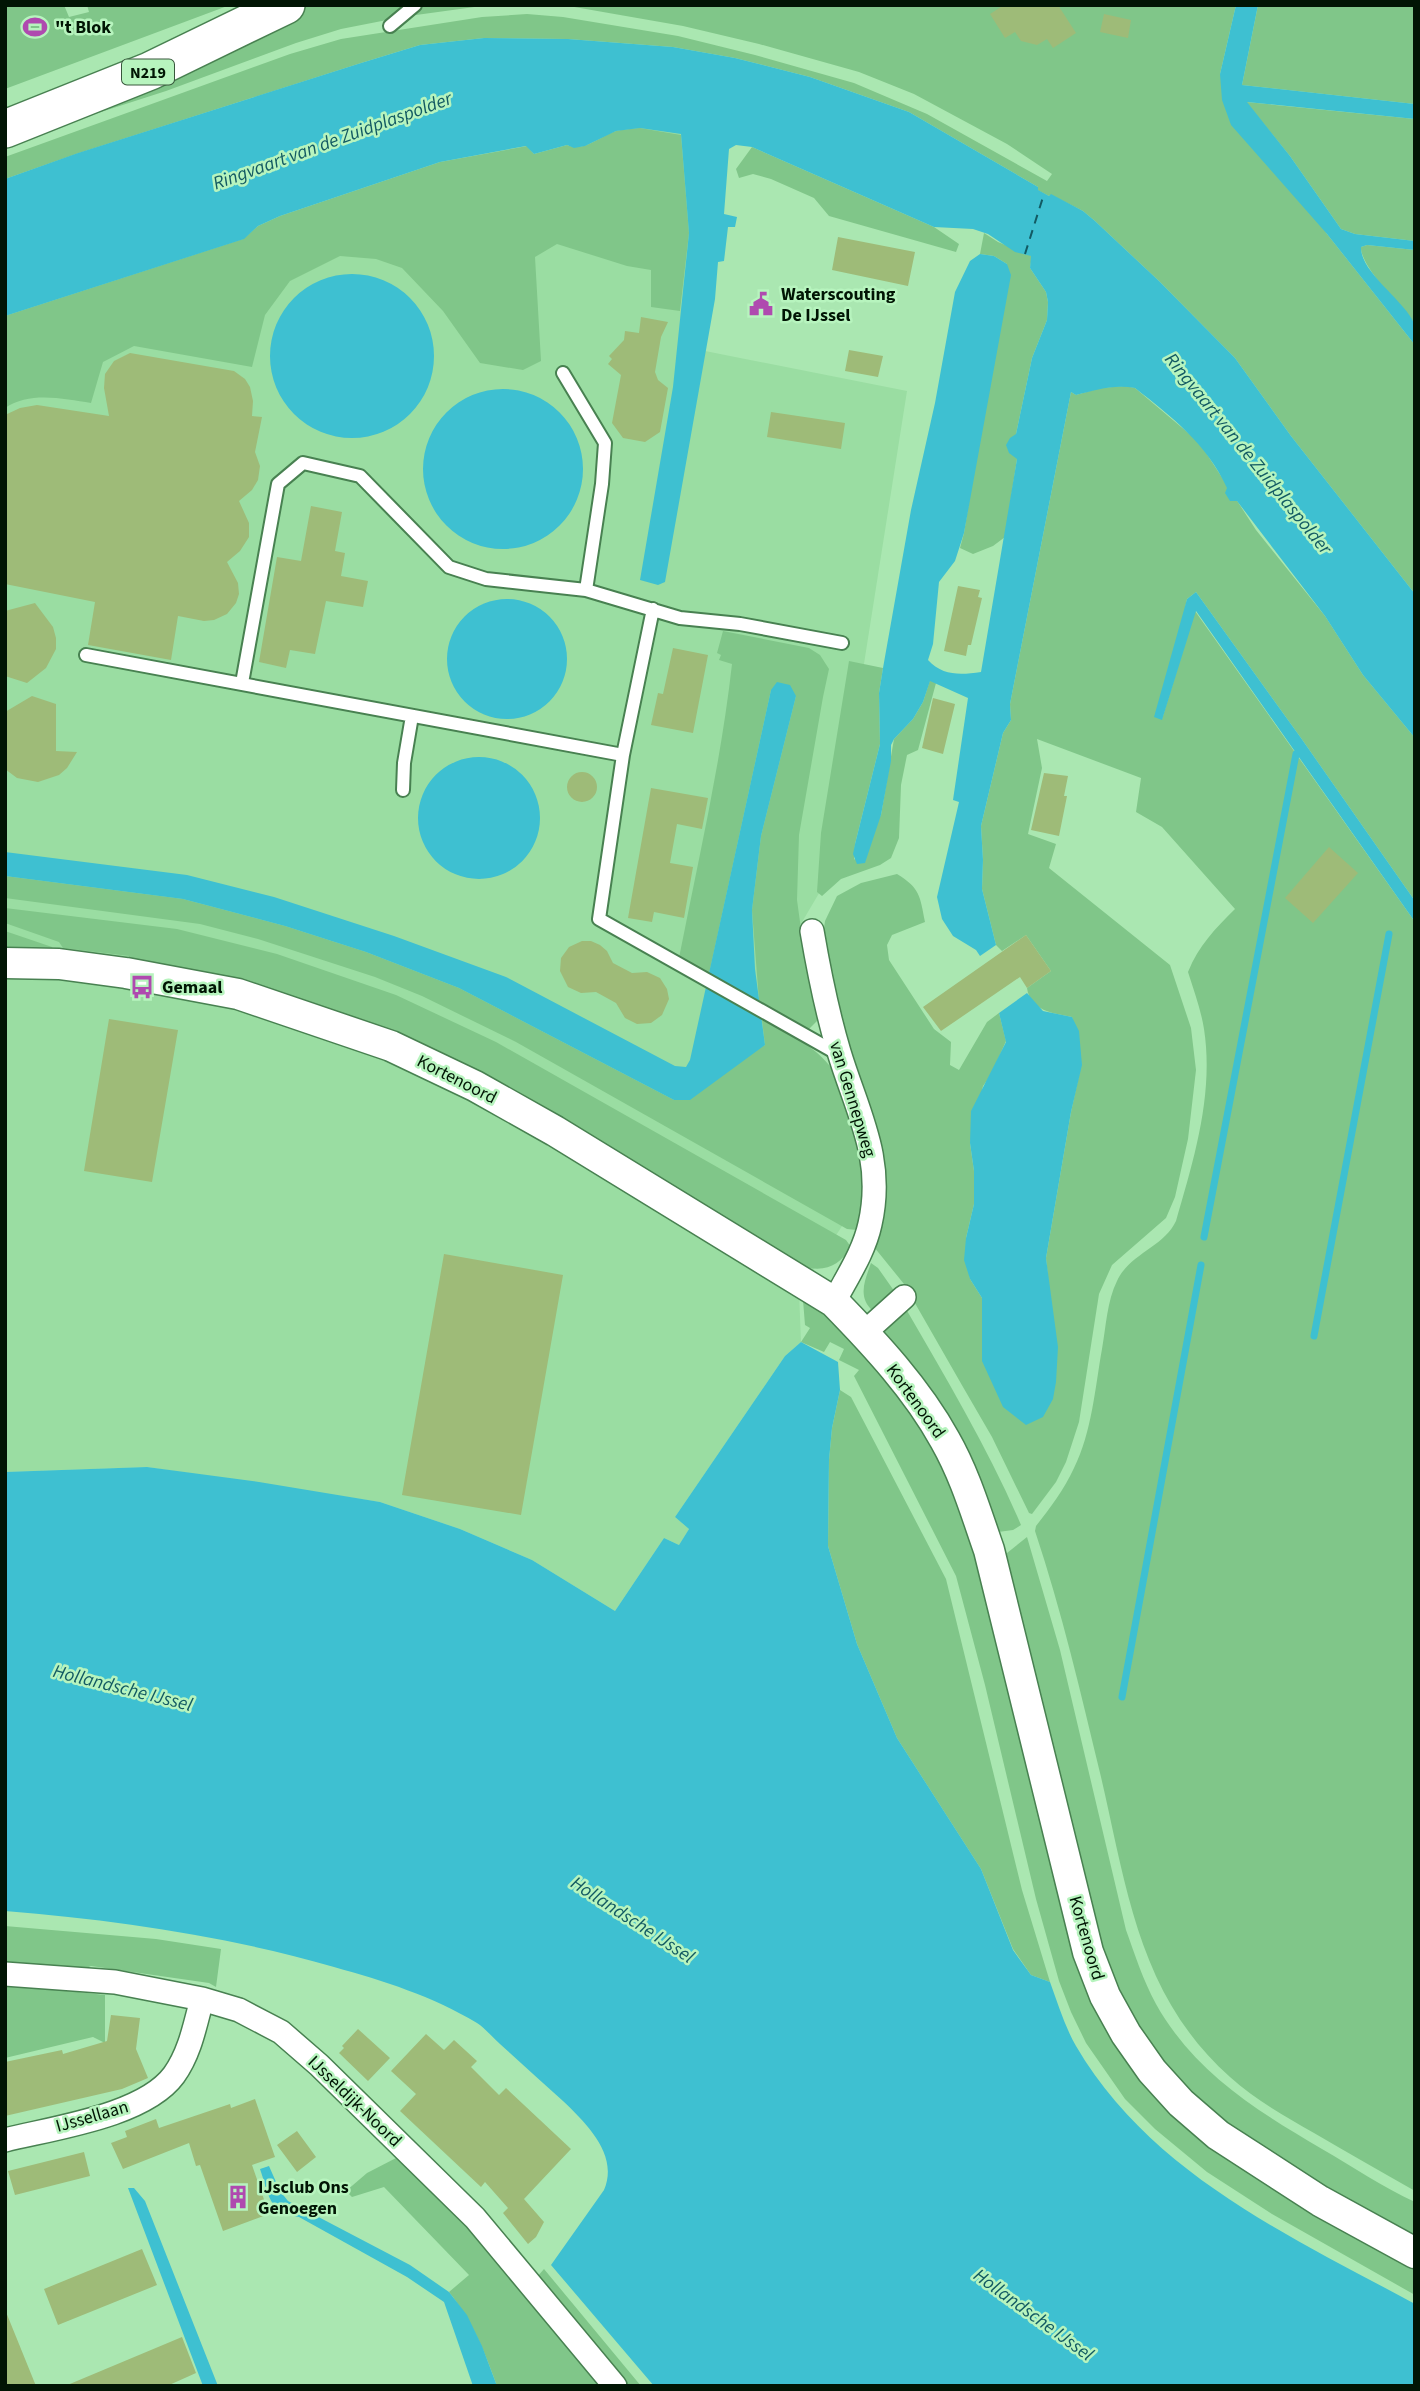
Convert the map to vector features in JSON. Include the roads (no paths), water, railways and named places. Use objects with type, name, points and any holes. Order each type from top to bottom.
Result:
[{"type":"main road","name":"N219","points":[[5,110],[142,56],[254,5]]},
{"type":"main road","name":"N219","points":[[5,129],[150,71],[286,5]]},
{"type":"street","name":"van Gennepweg","points":[[812,931],[822,995],[866,1129],[874,1169],[869,1227],[863,1245],[834,1302]]},
{"type":"street","name":"Kortenoord","points":[[5,963],[60,964],[127,973],[238,994],[391,1046],[475,1086],[555,1131],[834,1302],[864,1333],[917,1397],[946,1441],[969,1491],[989,1550],[1088,1952],[1105,1996],[1126,2034],[1152,2071],[1181,2103],[1218,2134],[1320,2201],[1415,2253]]},
{"type":"street","points":[[864,1333],[904,1297]]},
{"type":"street","name":"IJsseldijk-Noord","points":[[5,1974],[115,1982],[202,1999],[239,2010],[281,2032],[319,2065],[475,2218],[615,2386]]},
{"type":"street","name":"IJssellaan","points":[[5,2140],[122,2110],[145,2099],[174,2075],[191,2041],[202,1999]]},
{"type":"lane","points":[[390,26],[415,5]]},
{"type":"lane","points":[[563,373],[605,443],[602,484],[586,590]]},
{"type":"lane","points":[[242,683],[278,484],[303,463],[360,477],[449,568],[486,579],[586,590],[680,618],[740,624],[842,643]]},
{"type":"lane","points":[[653,609],[623,755],[599,919],[840,1055]]},
{"type":"lane","points":[[86,655],[623,755]]},
{"type":"lane","points":[[403,790],[404,762],[412,716]]},
{"type":"water","points":[[1236,5],[1258,5],[1242,85],[1415,104],[1415,119],[1247,102],[1290,156],[1341,229],[1355,234],[1415,241],[1415,250],[1367,245],[1361,247],[1367,266],[1414,323],[1415,345],[1327,234],[1231,125],[1222,100],[1220,74]]},
{"type":"water","name":"Ringvaart van de Zuidplaspolder","points":[[484,38],[568,39],[673,47],[735,58],[810,77],[909,112],[1038,187],[1038,190],[1083,211],[1159,281],[1235,358],[1291,436],[1415,594],[1415,738],[1363,675],[1325,616],[1237,501],[1230,501],[1219,472],[1187,432],[1135,388],[1113,387],[1076,395],[1071,392],[1010,704],[1011,720],[1003,733],[981,826],[982,889],[996,945],[980,956],[976,950],[953,936],[942,919],[937,897],[959,802],[953,800],[968,698],[930,681],[923,702],[913,719],[891,745],[891,761],[881,815],[865,863],[857,864],[853,854],[880,744],[879,693],[883,668],[911,510],[935,403],[955,292],[970,261],[980,254],[994,256],[1007,264],[1011,275],[964,533],[955,561],[939,582],[933,644],[928,660],[940,669],[952,673],[981,672],[1017,459],[1009,453],[1006,445],[1016,434],[1032,358],[1047,320],[1048,302],[1046,292],[1030,268],[1031,256],[1015,252],[988,234],[973,229],[934,227],[752,147],[736,145],[729,149],[724,214],[737,217],[735,227],[728,227],[724,261],[718,262],[715,299],[665,582],[658,585],[640,580],[673,387],[689,233],[681,134],[640,128],[616,131],[585,146],[574,148],[567,145],[534,154],[526,146],[440,162],[280,216],[258,226],[244,239],[5,316],[5,179],[78,153],[420,45]]},
{"type":"water","points":[[352,274],[383,280],[410,298],[428,325],[434,356],[428,387],[410,414],[383,432],[352,438],[321,432],[294,414],[276,387],[270,356],[276,325],[294,298],[321,280]]},
{"type":"water","points":[[503,389],[534,395],[560,412],[577,438],[583,469],[577,500],[560,526],[534,543],[503,549],[472,543],[446,526],[429,500],[423,469],[429,438],[446,412],[472,395]]},
{"type":"water","points":[[1196,592],[1415,901],[1415,922],[1196,611],[1162,720],[1154,717],[1187,599]]},
{"type":"water","points":[[507,599],[530,603],[550,616],[563,636],[567,659],[563,682],[550,702],[530,715],[507,719],[484,715],[464,702],[451,682],[447,659],[451,636],[464,616],[484,603]]},
{"type":"water","points":[[777,682],[790,685],[796,696],[761,836],[752,910],[755,969],[765,1045],[690,1100],[674,1100],[459,988],[366,952],[285,926],[183,899],[5,876],[5,852],[187,875],[274,897],[394,936],[506,977],[675,1066],[686,1067],[690,1060],[771,690]]},
{"type":"water","points":[[479,757],[502,762],[522,775],[535,795],[540,818],[535,841],[522,861],[502,874],[479,879],[456,874],[436,861],[423,841],[418,818],[423,795],[436,775],[456,762]]},
{"type":"water","points":[[1027,993],[1043,1011],[1072,1017],[1079,1031],[1082,1065],[1071,1112],[1046,1258],[1058,1347],[1056,1382],[1053,1399],[1043,1417],[1026,1425],[1003,1407],[982,1361],[982,1298],[970,1279],[964,1260],[974,1204],[971,1111],[1006,1042],[999,1013]]},
{"type":"water","name":"Hollandsche IJssel","points":[[801,1342],[838,1362],[840,1390],[829,1460],[828,1546],[857,1644],[897,1738],[981,1869],[1013,1950],[1031,1975],[1050,1982],[1076,2046],[1107,2091],[1143,2131],[1183,2166],[1227,2198],[1320,2253],[1415,2304],[1415,2386],[654,2386],[551,2265],[604,2190],[608,2177],[604,2153],[590,2130],[572,2110],[480,2025],[460,2013],[407,1990],[353,1972],[253,1946],[88,1919],[5,1911],[5,1472],[147,1467],[380,1502],[460,1529],[532,1560],[615,1611],[664,1538],[679,1545],[689,1529],[675,1517],[785,1356]]},
{"type":"water","points":[[269,2166],[280,2191],[288,2201],[410,2265],[449,2292],[467,2315],[497,2386],[473,2386],[444,2302],[407,2277],[275,2206],[260,2169]]},
{"type":"water","points":[[128,2188],[134,2188],[145,2201],[218,2386],[203,2386]]},
{"type":"waterway","points":[[1204,1237],[1296,754]]},
{"type":"waterway","points":[[1314,1336],[1389,934]]},
{"type":"waterway","points":[[1122,1697],[1201,1265]]},
{"type":"place","name":"\"t Blok","points":[[35,27]]},
{"type":"place","name":"Waterscouting De IJssel","points":[[761,304]]},
{"type":"place","name":"Gemaal","points":[[142,987]]},
{"type":"place","name":"IJsclub Ons Genoegen","points":[[238,2197]]}]
